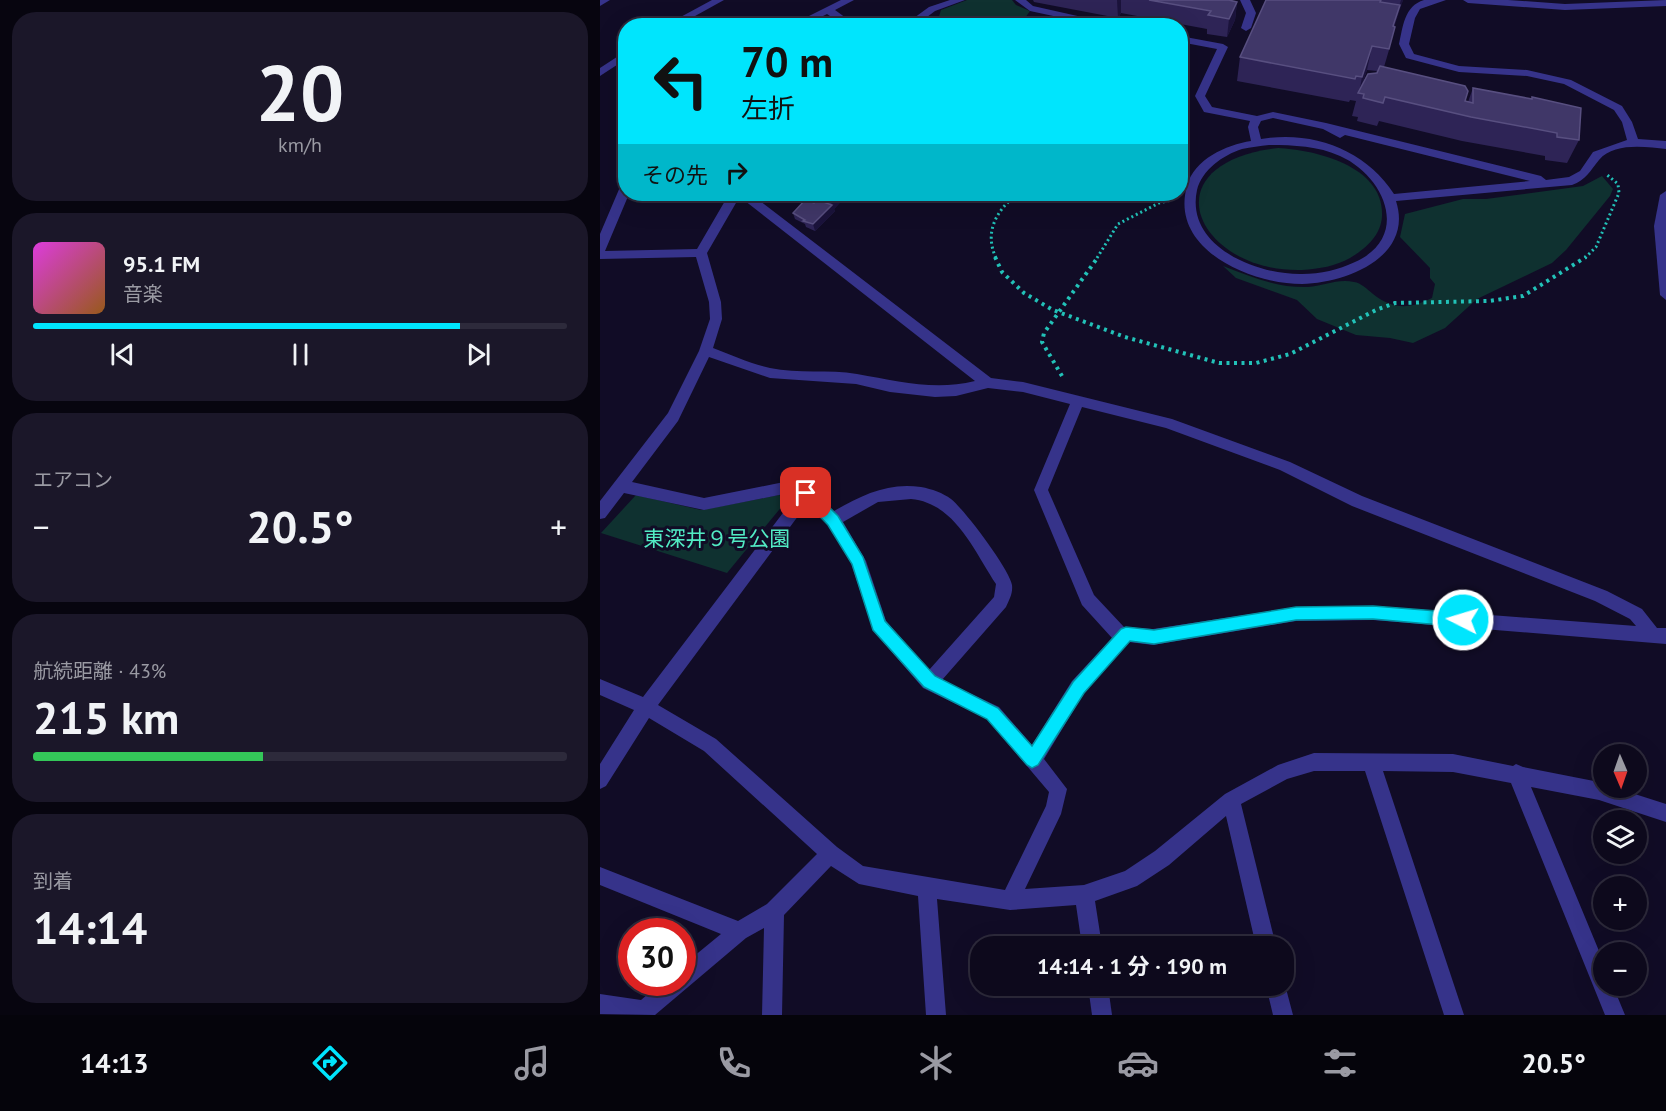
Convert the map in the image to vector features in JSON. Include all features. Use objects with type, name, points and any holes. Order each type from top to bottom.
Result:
[{"type":"street","points":[[600,3],[605,0]]},
{"type":"street","points":[[684,18],[719,0]]},
{"type":"street","points":[[811,18],[849,0]]},
{"type":"street","points":[[919,18],[932,9],[960,0]]},
{"type":"street","points":[[1020,0],[1030,8],[1078,18]]},
{"type":"street","points":[[1245,0],[1251,13],[1246,28]]},
{"type":"street","points":[[1441,0],[1421,2],[1413,9],[1404,44],[1410,56],[1459,69],[1527,73],[1567,82],[1618,108],[1627,122],[1633,142]]},
{"type":"street","points":[[1468,0],[1565,7],[1666,3]]},
{"type":"street","points":[[828,10],[840,18]]},
{"type":"street","points":[[1188,41],[1222,47],[1200,96],[1208,110],[1257,119],[1273,115],[1326,126],[1553,183]]},
{"type":"street","points":[[600,73],[605,63]]},
{"type":"street","points":[[1257,119],[1253,127],[1257,143]]},
{"type":"street","points":[[1335,129],[1341,136],[1335,150]]},
{"type":"street","points":[[1269,141],[1303,142],[1335,150],[1364,165],[1384,184],[1390,198],[1394,208],[1393,232],[1378,253],[1352,270],[1321,278],[1286,278],[1252,271],[1223,257],[1201,238],[1190,217],[1188,195],[1197,175],[1214,159],[1238,147],[1269,141]]},
{"type":"street","points":[[1390,198],[1572,181],[1584,174],[1596,155],[1633,142],[1666,145]]},
{"type":"street","points":[[1666,195],[1660,226],[1666,295]]},
{"type":"street","points":[[600,248],[620,201]]},
{"type":"street","points":[[600,513],[673,417],[706,351],[717,320],[715,302],[701,253],[731,201]]},
{"type":"street","points":[[753,201],[988,383]]},
{"type":"street","points":[[600,255],[701,253]]},
{"type":"street","points":[[706,351],[770,373],[856,379],[890,387],[956,391],[988,383],[1023,387],[1167,423],[1285,466],[1357,501],[1601,596],[1636,614],[1660,635]]},
{"type":"street","points":[[1078,401],[1041,490],[1088,600],[1123,638]]},
{"type":"street","points":[[621,486],[704,504],[784,488],[806,493],[833,520],[858,561],[879,625],[929,682],[993,713],[1058,789],[1055,808],[1010,900]]},
{"type":"street","points":[[833,520],[874,496],[891,492],[925,495],[942,501],[954,511],[1004,583],[1004,594],[1000,602],[929,682]]},
{"type":"street","points":[[600,780],[646,707],[806,493]]},
{"type":"street","points":[[1032,760],[1078,687],[1126,634],[1154,637],[1296,614],[1373,613],[1660,635]]},
{"type":"street","points":[[600,687],[646,707],[710,745],[830,854],[859,875],[1010,900],[1084,895],[1130,879],[1162,858],[1231,800],[1284,771],[1314,762],[1453,763],[1516,773],[1599,791],[1666,813]]},
{"type":"street","points":[[1371,762],[1454,1015]]},
{"type":"street","points":[[1516,773],[1615,1015]]},
{"type":"street","points":[[1231,800],[1264,936]]},
{"type":"street","points":[[696,967],[739,931],[774,911],[830,854]]},
{"type":"street","points":[[600,876],[739,931]]},
{"type":"street","points":[[927,888],[936,1015]]},
{"type":"street","points":[[1084,895],[1090,936]]},
{"type":"street","points":[[772,1015],[774,911]]},
{"type":"street","points":[[600,1004],[643,1013],[662,996]]},
{"type":"street","points":[[1099,996],[1102,1015]]},
{"type":"street","points":[[1278,996],[1283,1015]]},
{"type":"path","points":[[1078,401],[1042,342],[1044,333],[1081,283],[1118,224],[1159,203],[1168,201]]},
{"type":"green space","points":[[967,0],[1012,0],[1016,5],[1030,11],[1025,18],[938,18],[941,10]]},
{"type":"green space","points":[[1278,148],[1311,152],[1328,157],[1360,173],[1372,185],[1380,199],[1382,216],[1379,230],[1366,246],[1339,263],[1302,270],[1266,266],[1236,254],[1214,237],[1201,216],[1200,194],[1211,174],[1237,158]]},
{"type":"green space","points":[[1602,176],[1613,189],[1610,196],[1566,250],[1552,263],[1477,299],[1445,328],[1413,343],[1356,335],[1317,319],[1297,300],[1236,278],[1223,266],[1254,278],[1286,286],[1308,287],[1337,282],[1354,282],[1388,303],[1409,306],[1432,298],[1435,284],[1430,278],[1430,268],[1400,237],[1405,214],[1463,199],[1486,199],[1583,186]]},
{"type":"green space","name":"東深井９号公園","points":[[636,495],[701,510],[779,495],[788,499],[727,573],[601,533]]},
{"type":"building","points":[[1149,0],[1229,0],[1237,2],[1229,19],[1208,15],[1211,11]]},
{"type":"building","points":[[1266,0],[1381,0],[1380,2],[1400,5],[1389,49],[1372,46],[1362,77],[1356,76],[1355,79],[1240,57]]},
{"type":"building","points":[[1380,66],[1465,86],[1468,91],[1465,101],[1473,103],[1473,88],[1532,99],[1532,97],[1581,108],[1579,140],[1557,137],[1557,133],[1471,117],[1385,97],[1383,103],[1363,98],[1364,94],[1358,93],[1368,74],[1377,73]]},
{"type":"building","points":[[804,201],[814,203],[821,201],[832,205],[813,224],[803,221],[805,220],[793,213]]},
{"type":"route","points":[[806,493],[833,520],[858,561],[879,625],[929,682],[993,713],[1032,760],[1078,687],[1126,634],[1154,637],[1296,614],[1373,613],[1463,620]]}]
